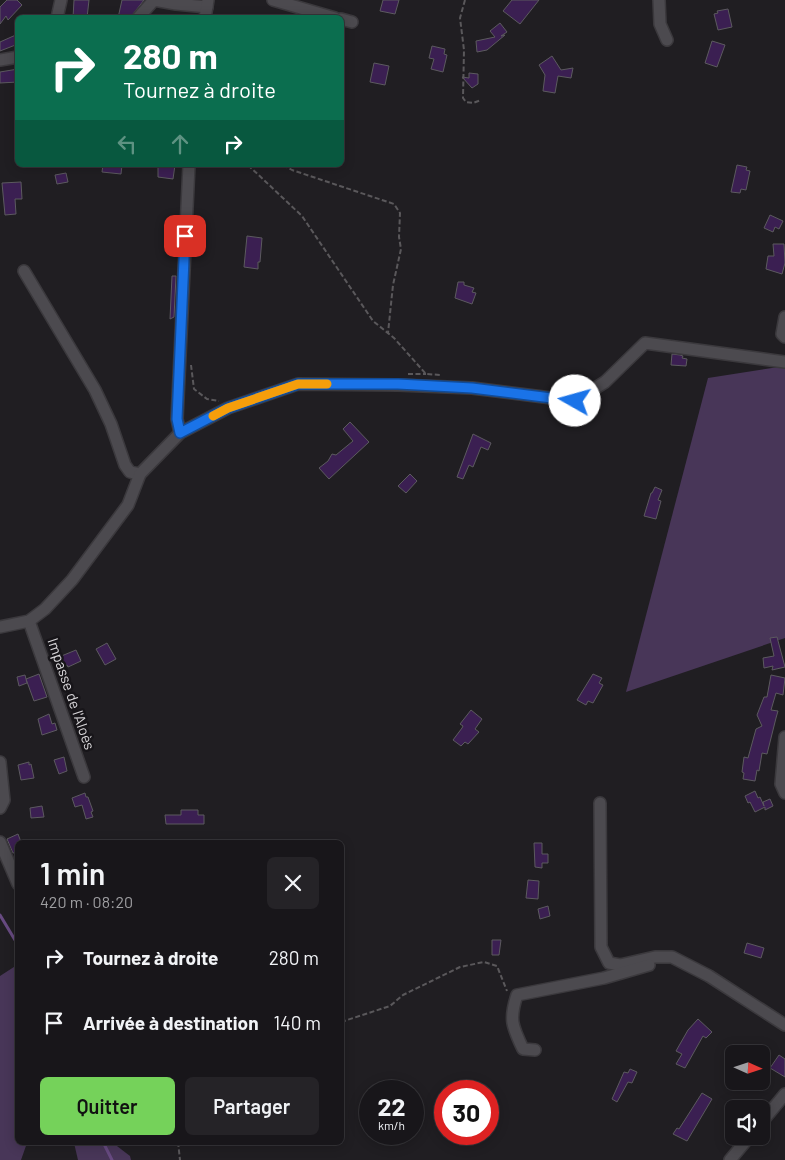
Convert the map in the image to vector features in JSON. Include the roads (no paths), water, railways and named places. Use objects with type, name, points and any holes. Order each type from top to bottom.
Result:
[{"type":"street","points":[[58,15],[60,0]]},
{"type":"street","points":[[141,15],[154,0],[207,8]]},
{"type":"street","points":[[273,0],[325,15]]},
{"type":"street","points":[[659,0],[660,24],[667,40]]},
{"type":"street","points":[[0,60],[15,58]]},
{"type":"street","points":[[180,433],[177,419],[189,167]]},
{"type":"street","points":[[24,271],[95,390],[111,424],[125,465],[130,472],[140,474]]},
{"type":"street","points":[[785,317],[782,334],[785,337]]},
{"type":"street","points":[[0,627],[29,621],[45,610],[72,580],[128,505],[140,474],[180,433],[228,408],[298,384],[398,384],[472,388],[575,401],[604,382],[645,343],[785,362]]},
{"type":"street","name":"Impasse de l'Aloès","points":[[29,621],[84,777]]},
{"type":"street","points":[[785,737],[782,784],[785,793]]},
{"type":"street","points":[[0,762],[4,800],[0,808]]},
{"type":"street","points":[[600,802],[601,947],[609,963],[620,965],[655,957],[672,956],[709,976],[785,1025]]},
{"type":"street","points":[[0,842],[15,877]]},
{"type":"street","points":[[535,1050],[523,1049],[513,1029],[511,1011],[517,995],[604,978],[652,965],[672,956]]},
{"type":"street","points":[[770,1112],[785,1094]]},
{"type":"street","points":[[730,1160],[742,1145]]},
{"type":"waterway","points":[[0,915],[15,940]]},
{"type":"waterway","points":[[104,1145],[112,1160]]}]
